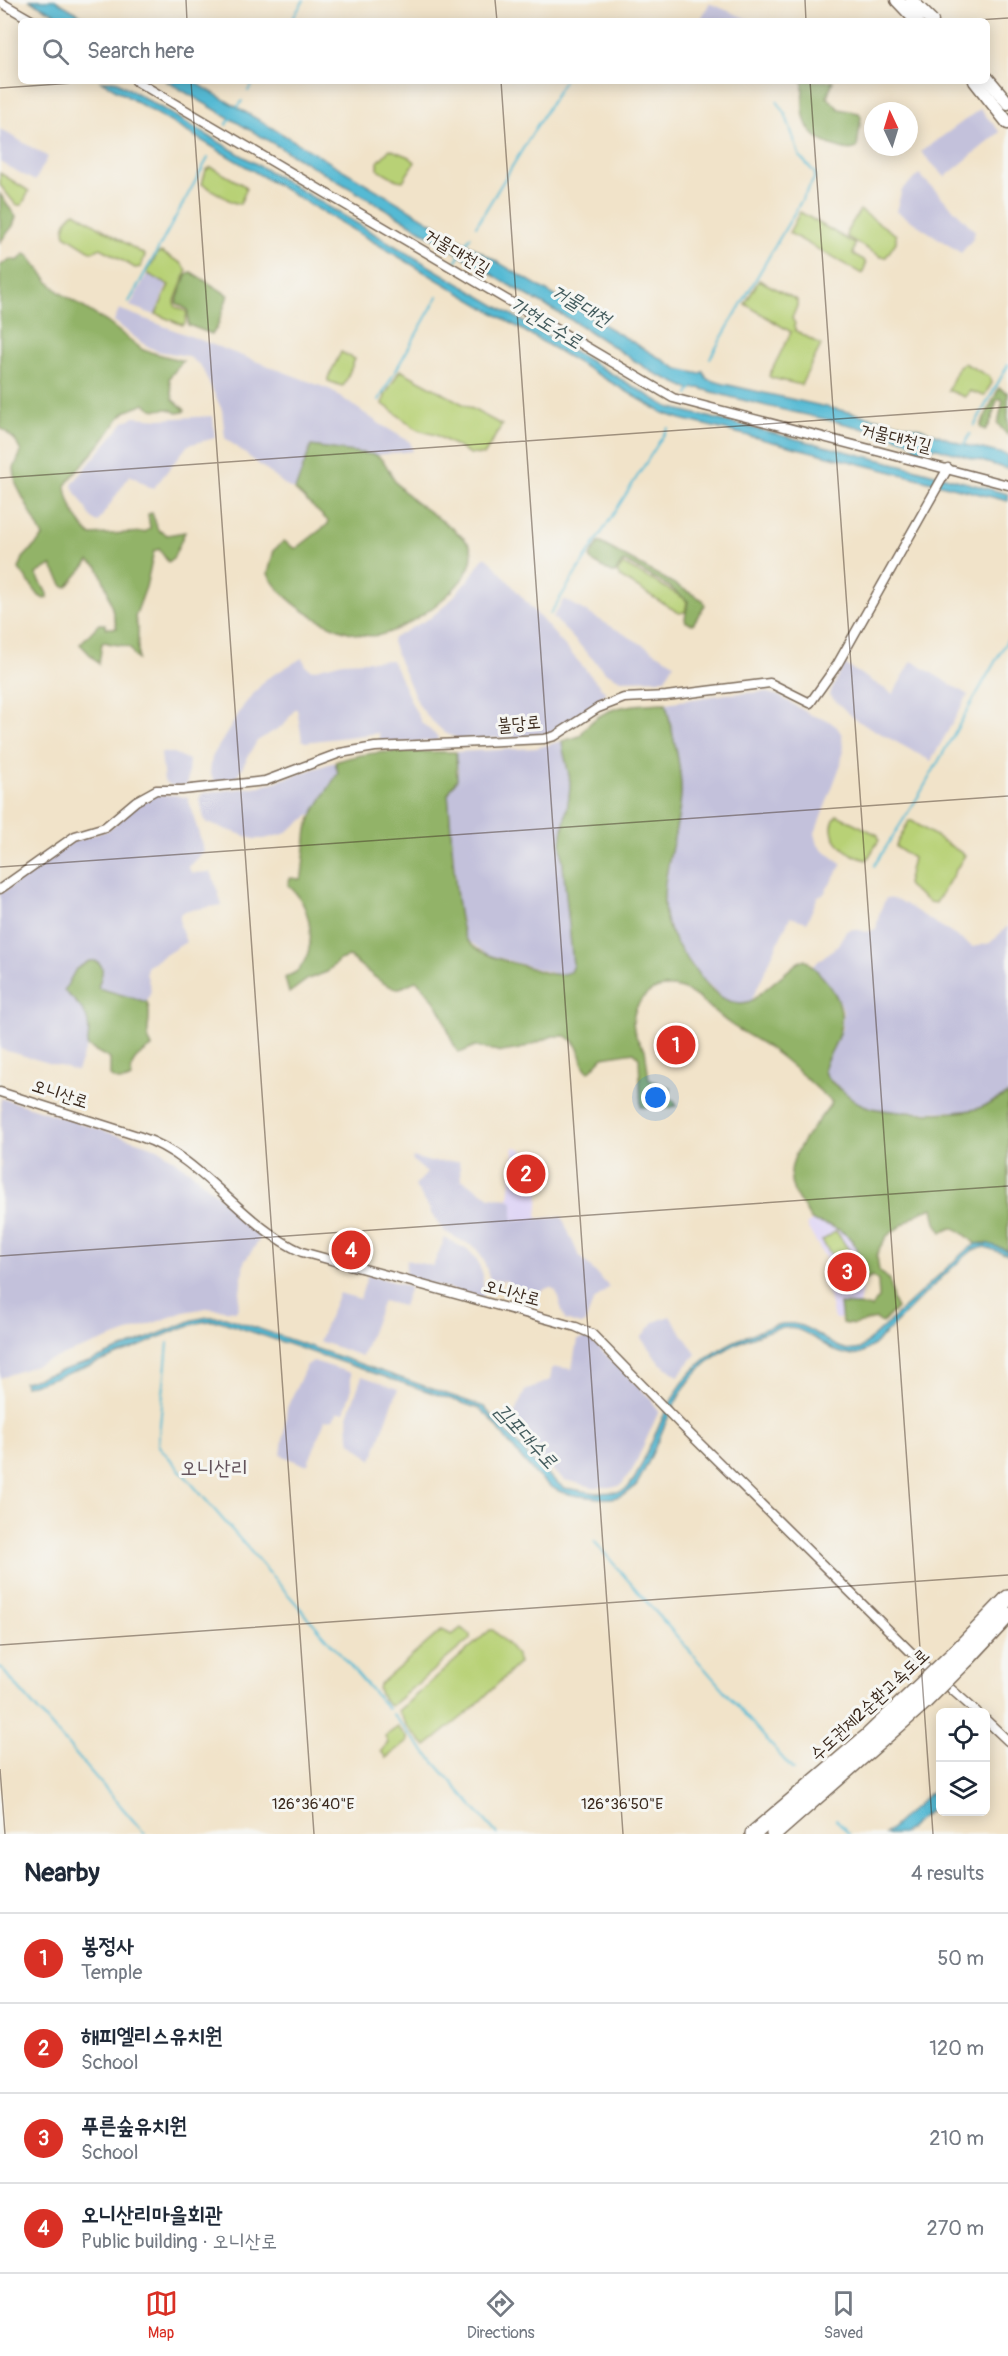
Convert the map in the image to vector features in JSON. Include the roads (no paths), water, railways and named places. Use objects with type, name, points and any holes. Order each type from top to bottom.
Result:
[{"type":"highway","name":"수도권제2순환고속도로","points":[[962,1655],[1008,1598]]},
{"type":"highway","name":"수도권제2순환고속도로","points":[[774,1834],[962,1655],[1008,1615]]},
{"type":"highway","name":"수도권제2순환고속도로","points":[[753,1834],[867,1737],[919,1697]]},
{"type":"main road","points":[[897,0],[915,18]]},
{"type":"main road","points":[[911,0],[929,18]]},
{"type":"main road","points":[[990,82],[1008,104]]},
{"type":"main road","points":[[977,84],[1008,123]]},
{"type":"street","points":[[0,2],[28,18]]},
{"type":"street","name":"거물대천길","points":[[141,84],[674,398],[948,468]]},
{"type":"street","points":[[948,468],[1008,485]]},
{"type":"street","name":"불당로","points":[[0,889],[75,836],[105,827],[136,801],[156,790],[182,790],[265,781],[340,753],[375,747],[544,739],[555,736],[605,704],[624,698],[666,696],[770,683],[810,703],[837,664],[948,468]]},
{"type":"street","name":"오니산로","points":[[0,1092],[161,1145],[194,1169],[265,1231],[282,1243],[302,1252],[576,1327],[592,1334],[927,1668]]},
{"type":"street","points":[[951,1689],[972,1708]]},
{"type":"street","points":[[990,1724],[1008,1741]]},
{"type":"water","points":[[29,0],[55,0],[86,18],[62,18]]},
{"type":"water","points":[[106,84],[121,84],[668,407],[1008,494],[1008,501],[663,413]]},
{"type":"water","points":[[171,84],[198,84],[678,369],[700,374],[703,371],[707,379],[724,384],[920,428],[961,444],[1008,455],[1008,469],[937,448],[917,450],[910,442],[858,427],[699,388],[689,389],[652,372],[578,324],[509,285],[401,218]]},
{"type":"water","points":[[976,1244],[989,1244],[1008,1251],[1008,1255],[985,1247],[973,1250],[875,1343],[858,1354],[841,1353],[808,1334],[791,1328],[774,1329],[722,1352],[703,1366],[688,1382],[667,1419],[637,1484],[625,1494],[611,1498],[574,1495],[559,1491],[549,1485],[530,1468],[480,1409],[220,1321],[189,1325],[69,1373],[25,1386],[24,1382],[89,1362],[193,1320],[225,1317],[484,1407],[537,1466],[564,1488],[595,1493],[620,1492],[627,1489],[635,1478],[677,1391],[706,1359],[727,1345],[781,1324],[806,1328],[844,1349],[860,1349],[964,1252]]},
{"type":"water","points":[[936,1788],[936,1805],[902,1834],[885,1834]]},
{"type":"waterway","points":[[293,18],[304,0]]},
{"type":"waterway","points":[[248,91],[252,84]]},
{"type":"waterway","points":[[476,226],[562,84]]},
{"type":"waterway","points":[[237,108],[242,101]]},
{"type":"waterway","points":[[710,358],[814,179],[815,173],[800,157],[785,113],[777,101]]},
{"type":"waterway","points":[[226,125],[231,118]]},
{"type":"waterway","points":[[129,302],[208,158]]},
{"type":"waterway","points":[[464,246],[471,236]]},
{"type":"waterway","points":[[456,262],[460,254]]},
{"type":"waterway","points":[[379,400],[438,296]]},
{"type":"waterway","points":[[974,426],[1008,365]]},
{"type":"waterway","points":[[688,395],[692,387]]},
{"type":"waterway","points":[[550,614],[668,428]]},
{"type":"waterway","points":[[964,445],[970,434]]},
{"type":"waterway","points":[[874,866],[921,792],[1008,639]]},
{"type":"waterway","points":[[168,1343],[158,1445],[388,1709]]},
{"type":"waterway","points":[[594,1541],[793,1770]]},
{"type":"waterway","points":[[0,1667],[145,1834]]},
{"type":"waterway","points":[[392,1714],[497,1834]]},
{"type":"waterway","points":[[836,1819],[849,1834]]},
{"type":"place","name":"봉정사","points":[[676,1045]]},
{"type":"place","name":"해피엘리스유치원","points":[[526,1174]]},
{"type":"place","name":"오니산리마을회관","points":[[351,1250]]},
{"type":"place","name":"푸른숲유치원","points":[[847,1272]]},
{"type":"district","name":"오니산리","points":[[214,1468]]},
{"type":"water label","name":"거물대천","points":[[581,305]]},
{"type":"water label","name":"가현도수로","points":[[546,323]]},
{"type":"water label","name":"김포대수로","points":[[526,1436]]}]
